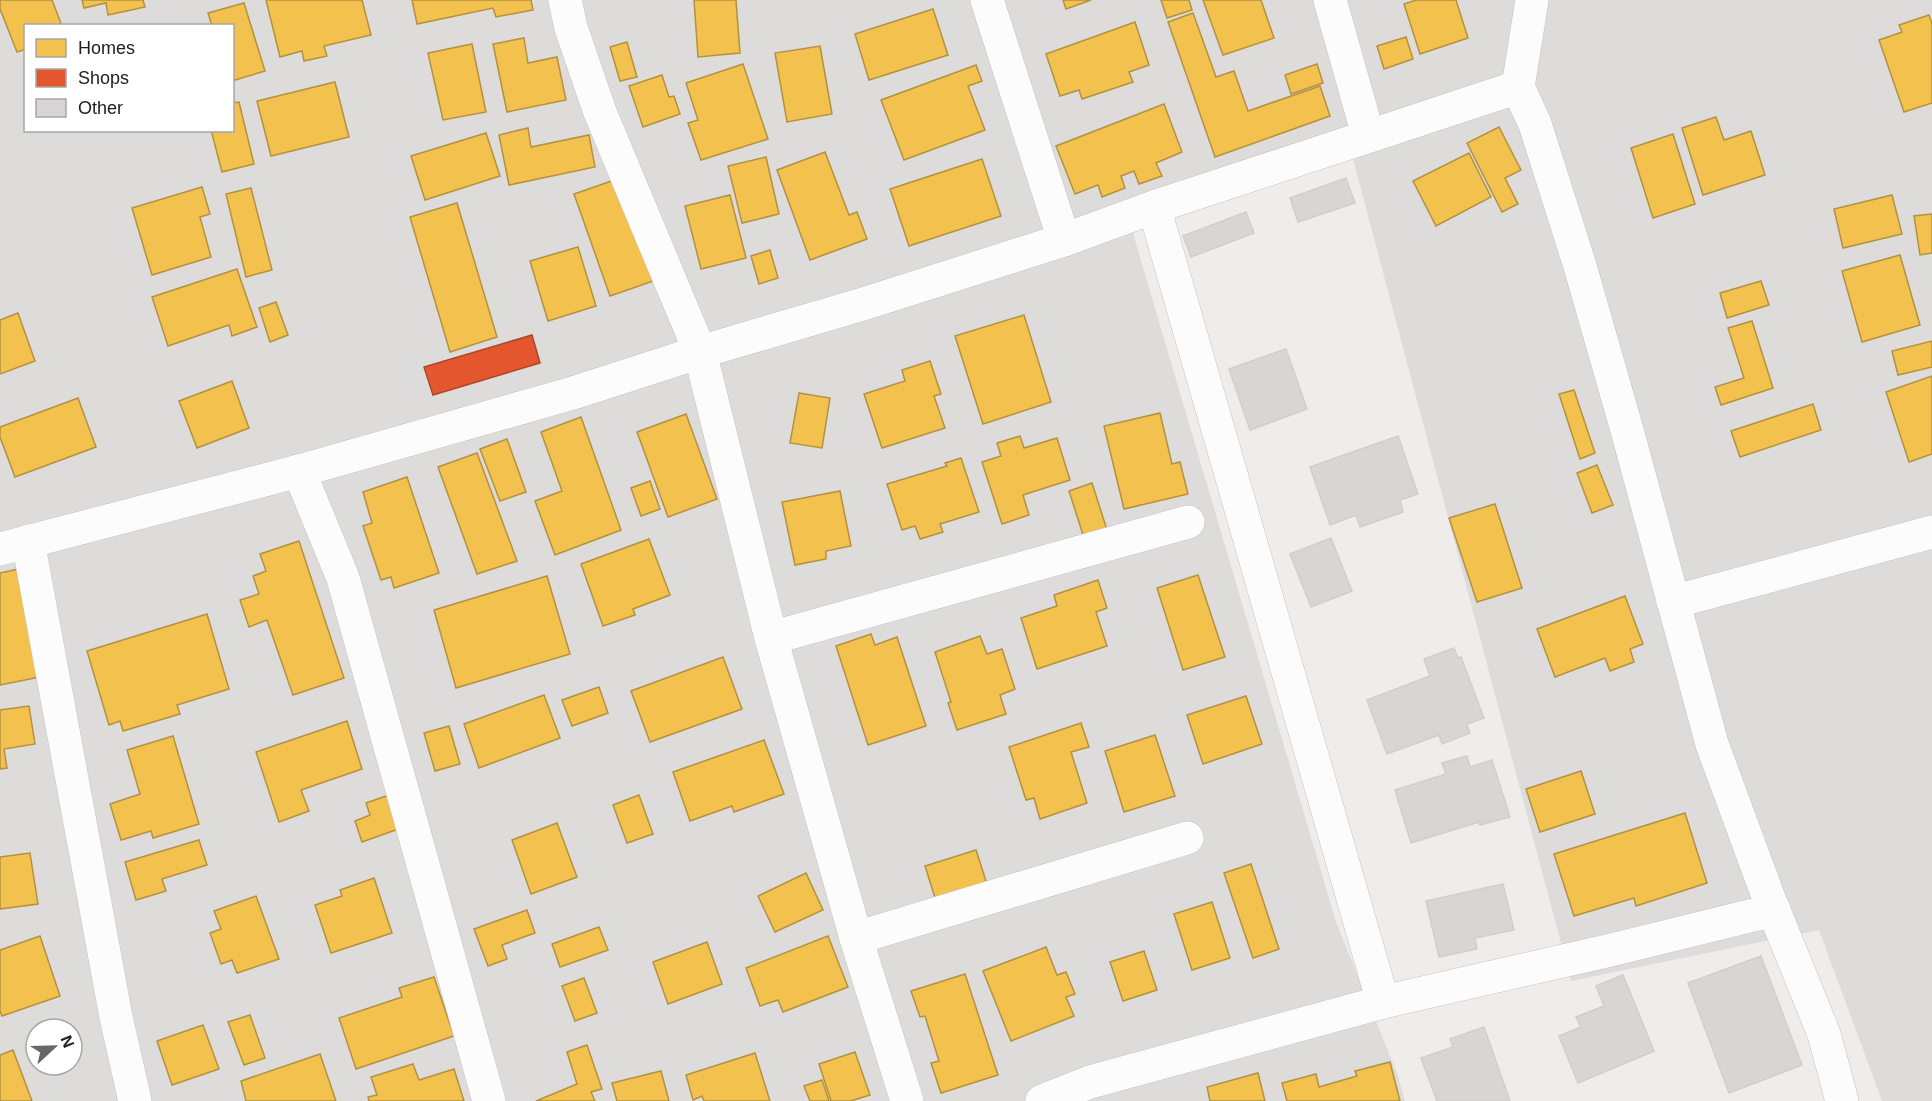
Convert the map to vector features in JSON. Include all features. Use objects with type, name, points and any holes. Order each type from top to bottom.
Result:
[{"type":"street","points":[[566,0],[571,28],[600,112],[700,352],[771,638],[856,938],[907,1101]]},
{"type":"street","points":[[987,0],[1064,240]]},
{"type":"street","points":[[1330,0],[1368,135]]},
{"type":"street","points":[[1532,0],[1518,87],[1535,124],[1580,266],[1712,744],[1774,910],[1824,1034],[1842,1101]]},
{"type":"street","points":[[135,1101],[14,545],[299,471],[573,393],[1064,240],[1154,207],[1518,87]]},
{"type":"street","points":[[1154,207],[1383,1002]]},
{"type":"street","points":[[299,471],[343,578],[489,1101]]},
{"type":"street","points":[[771,638],[1188,522]]},
{"type":"street","points":[[1673,602],[1932,532]]},
{"type":"street","points":[[856,938],[1186,838]]},
{"type":"street","points":[[1042,1101],[1090,1082],[1383,1002],[1774,910]]},
{"type":"shaded area","points":[[0,0],[1932,0],[1932,1101],[1882,1101],[1819,930],[1571,981],[1349,144],[1129,220],[1336,922],[1397,1073],[1405,1101],[0,1101]]},
{"type":"building: Homes","points":[[0,0],[52,0],[61,24],[24,24],[24,50],[17,52],[0,9]]},
{"type":"building: Homes","points":[[82,0],[143,0],[145,7],[108,15],[106,3],[84,8]]},
{"type":"building: Homes","points":[[266,0],[362,0],[371,35],[324,46],[327,56],[304,61],[302,51],[280,57]]},
{"type":"building: Homes","points":[[412,0],[531,0],[533,10],[496,17],[493,8],[417,24]]},
{"type":"building: Homes","points":[[694,0],[736,0],[740,53],[698,57]]},
{"type":"building: Homes","points":[[1063,0],[1091,0],[1066,9]]},
{"type":"building: Homes","points":[[1161,0],[1189,0],[1192,10],[1167,18]]},
{"type":"building: Homes","points":[[1203,0],[1261,0],[1274,38],[1223,55]]},
{"type":"building: Homes","points":[[1416,0],[1456,0],[1468,38],[1420,54],[1404,4]]},
{"type":"building: Homes","points":[[244,3],[265,71],[234,80],[234,24],[211,24],[208,13]]},
{"type":"building: Homes","points":[[933,9],[948,55],[869,80],[855,34]]},
{"type":"building: Homes","points":[[1193,13],[1216,77],[1234,71],[1248,111],[1320,86],[1330,116],[1215,157],[1168,22]]},
{"type":"building: Homes","points":[[1929,15],[1932,24],[1932,103],[1904,112],[1879,40],[1902,32],[1899,25]]},
{"type":"building: Homes","points":[[1135,22],[1149,65],[1129,72],[1133,82],[1082,99],[1079,90],[1060,96],[1046,54]]},
{"type":"building: Homes","points":[[1406,37],[1413,59],[1384,69],[1377,46]]},
{"type":"building: Homes","points":[[524,38],[528,63],[557,57],[566,100],[507,112],[493,44]]},
{"type":"building: Homes","points":[[627,42],[637,77],[620,81],[610,47]]},
{"type":"building: Homes","points":[[472,44],[486,112],[443,120],[428,53]]},
{"type":"building: Homes","points":[[820,46],[832,114],[787,122],[775,53]]},
{"type":"building: Homes","points":[[743,64],[768,139],[701,160],[688,123],[698,120],[686,83]]},
{"type":"building: Homes","points":[[1317,64],[1323,83],[1291,94],[1285,75]]},
{"type":"building: Homes","points":[[976,65],[982,81],[968,86],[985,130],[904,160],[881,100]]},
{"type":"building: Homes","points":[[662,75],[669,97],[674,96],[680,114],[643,127],[629,86]]},
{"type":"building: Homes","points":[[335,82],[349,137],[271,156],[257,101]]},
{"type":"building: Homes","points":[[239,102],[254,164],[222,172],[212,132],[234,132],[234,103]]},
{"type":"building: Homes","points":[[1164,104],[1182,152],[1156,163],[1162,176],[1139,184],[1134,171],[1121,176],[1125,188],[1102,197],[1098,185],[1075,194],[1056,146]]},
{"type":"building: Homes","points":[[1716,117],[1724,140],[1751,131],[1765,175],[1703,195],[1682,128]]},
{"type":"building: Homes","points":[[1499,127],[1521,170],[1505,178],[1518,204],[1502,212],[1467,143]]},
{"type":"building: Homes","points":[[528,128],[531,147],[589,135],[595,167],[509,185],[499,135]]},
{"type":"building: Homes","points":[[486,133],[500,176],[425,200],[411,156]]},
{"type":"building: Homes","points":[[1673,134],[1695,204],[1653,218],[1631,148]]},
{"type":"building: Homes","points":[[825,152],[849,215],[857,212],[867,239],[810,260],[777,170]]},
{"type":"building: Homes","points":[[1469,153],[1491,197],[1436,226],[1413,181]]},
{"type":"building: Homes","points":[[766,157],[779,214],[742,223],[728,166]]},
{"type":"building: Homes","points":[[982,159],[1001,216],[909,246],[890,189]]},
{"type":"building: Homes","points":[[623,177],[659,279],[610,296],[574,194]]},
{"type":"building: Homes","points":[[202,187],[210,214],[200,217],[211,257],[152,275],[132,208]]},
{"type":"building: Homes","points":[[251,188],[272,270],[246,277],[226,194]]},
{"type":"building: Homes","points":[[730,195],[746,258],[701,269],[685,206]]},
{"type":"building: Homes","points":[[1892,195],[1902,234],[1843,248],[1834,209]]},
{"type":"building: Homes","points":[[457,203],[497,337],[450,352],[410,217]]},
{"type":"building: Homes","points":[[1932,214],[1932,253],[1920,255],[1914,216]]},
{"type":"building: Homes","points":[[578,247],[596,306],[548,321],[530,261]]},
{"type":"building: Homes","points":[[770,250],[778,278],[759,284],[751,256]]},
{"type":"building: Homes","points":[[1900,255],[1920,325],[1862,342],[1842,271]]},
{"type":"building: Homes","points":[[237,269],[257,327],[232,336],[229,325],[168,346],[152,297]]},
{"type":"building: Homes","points":[[1761,281],[1769,305],[1727,318],[1720,293]]},
{"type":"building: Homes","points":[[276,302],[288,335],[270,342],[259,308]]},
{"type":"building: Homes","points":[[18,313],[35,361],[0,374],[0,320]]},
{"type":"building: Homes","points":[[1024,315],[1051,402],[983,424],[955,336]]},
{"type":"building: Homes","points":[[1752,321],[1773,388],[1721,405],[1715,387],[1744,378],[1728,328]]},
{"type":"building: Homes","points":[[1932,341],[1932,367],[1898,375],[1892,351]]},
{"type":"building: Homes","points":[[930,361],[941,394],[934,396],[945,428],[882,448],[864,394],[905,381],[902,370]]},
{"type":"building: Homes","points":[[1932,376],[1932,454],[1909,462],[1886,392]]},
{"type":"building: Homes","points":[[232,381],[249,428],[197,448],[179,401]]},
{"type":"building: Homes","points":[[1574,390],[1595,453],[1580,459],[1559,394]]},
{"type":"building: Homes","points":[[799,393],[830,398],[822,448],[790,443]]},
{"type":"building: Homes","points":[[78,398],[96,447],[15,477],[0,437],[0,427]]},
{"type":"building: Homes","points":[[1813,404],[1821,430],[1740,457],[1731,431]]},
{"type":"building: Homes","points":[[1160,413],[1172,464],[1180,462],[1188,494],[1124,509],[1104,426]]},
{"type":"building: Homes","points":[[686,414],[717,499],[668,517],[637,432]]},
{"type":"building: Homes","points":[[581,417],[621,530],[555,555],[535,501],[562,491],[541,432]]},
{"type":"building: Homes","points":[[1020,436],[1024,448],[1057,438],[1070,480],[1023,495],[1029,515],[1002,524],[982,462],[1001,456],[997,443]]},
{"type":"building: Homes","points":[[507,439],[526,492],[500,501],[480,449]]},
{"type":"building: Homes","points":[[477,453],[517,561],[477,574],[438,467]]},
{"type":"building: Homes","points":[[961,458],[979,512],[940,524],[943,532],[920,539],[915,526],[902,530],[887,484],[947,466],[945,463]]},
{"type":"building: Homes","points":[[1597,465],[1613,505],[1592,513],[1577,473]]},
{"type":"building: Homes","points":[[407,477],[439,573],[394,588],[391,577],[381,580],[363,526],[372,523],[363,492]]},
{"type":"building: Homes","points":[[650,481],[660,509],[641,516],[631,488]]},
{"type":"building: Homes","points":[[1092,483],[1108,533],[1085,541],[1069,491]]},
{"type":"building: Homes","points":[[840,491],[851,546],[826,551],[826,559],[795,565],[782,502]]},
{"type":"building: Homes","points":[[1495,504],[1522,588],[1477,602],[1449,518]]},
{"type":"building: Homes","points":[[649,539],[670,595],[633,609],[635,615],[603,626],[581,564]]},
{"type":"building: Homes","points":[[299,541],[344,678],[293,695],[267,620],[249,627],[240,600],[259,594],[253,576],[266,571],[260,554]]},
{"type":"building: Homes","points":[[19,569],[40,677],[0,685],[0,573]]},
{"type":"building: Homes","points":[[1198,575],[1225,657],[1183,670],[1157,588]]},
{"type":"building: Homes","points":[[547,576],[570,654],[456,688],[434,610]]},
{"type":"building: Homes","points":[[1098,580],[1107,608],[1096,612],[1107,646],[1037,669],[1021,618],[1057,606],[1054,595]]},
{"type":"building: Homes","points":[[1625,596],[1643,644],[1630,649],[1634,662],[1610,671],[1605,658],[1555,677],[1537,629]]},
{"type":"building: Homes","points":[[207,614],[229,689],[177,705],[180,714],[123,731],[120,721],[109,725],[87,651]]},
{"type":"building: Homes","points":[[871,634],[875,645],[897,637],[926,726],[868,745],[836,646]]},
{"type":"building: Homes","points":[[980,636],[987,654],[1002,649],[1015,689],[1000,695],[1006,714],[957,730],[948,703],[951,702],[935,652]]},
{"type":"building: Homes","points":[[723,657],[742,709],[650,742],[631,691]]},
{"type":"building: Homes","points":[[599,687],[608,713],[572,726],[562,700]]},
{"type":"building: Homes","points":[[544,695],[560,738],[479,768],[464,724]]},
{"type":"building: Homes","points":[[1246,696],[1262,744],[1203,764],[1187,715]]},
{"type":"building: Homes","points":[[29,706],[35,744],[4,749],[7,768],[0,769],[0,710]]},
{"type":"building: Homes","points":[[347,721],[362,769],[301,790],[309,811],[279,822],[256,752]]},
{"type":"building: Homes","points":[[1081,723],[1089,747],[1071,752],[1087,803],[1040,819],[1034,798],[1026,800],[1009,747]]},
{"type":"building: Homes","points":[[449,726],[460,764],[435,771],[424,733]]},
{"type":"building: Homes","points":[[1155,735],[1175,796],[1124,812],[1105,751]]},
{"type":"building: Homes","points":[[173,736],[199,824],[153,838],[151,831],[121,840],[110,804],[140,794],[127,750]]},
{"type":"building: Homes","points":[[764,740],[784,794],[734,812],[732,806],[690,821],[673,772]]},
{"type":"building: Homes","points":[[1581,771],[1595,814],[1540,832],[1526,789]]},
{"type":"building: Homes","points":[[392,794],[404,827],[362,842],[355,821],[370,815],[366,803]]},
{"type":"building: Homes","points":[[639,795],[653,834],[627,843],[613,805]]},
{"type":"building: Homes","points":[[1685,813],[1707,883],[1636,906],[1634,898],[1574,916],[1554,854]]},
{"type":"building: Homes","points":[[557,823],[577,877],[531,894],[512,840]]},
{"type":"building: Homes","points":[[199,840],[207,865],[162,879],[166,891],[136,900],[125,862]]},
{"type":"building: Homes","points":[[976,850],[987,884],[936,901],[925,866]]},
{"type":"building: Homes","points":[[30,853],[38,904],[0,909],[0,857]]},
{"type":"building: Homes","points":[[1251,864],[1279,949],[1253,958],[1224,873]]},
{"type":"building: Homes","points":[[806,873],[823,910],[775,932],[758,896]]},
{"type":"building: Homes","points":[[374,878],[392,933],[331,953],[315,905],[342,896],[340,890]]},
{"type":"building: Homes","points":[[256,896],[279,959],[237,973],[232,960],[221,964],[210,933],[221,929],[214,911]]},
{"type":"building: Homes","points":[[1212,902],[1230,958],[1192,970],[1174,914]]},
{"type":"building: Homes","points":[[527,910],[535,933],[502,945],[507,959],[488,966],[474,929]]},
{"type":"building: Homes","points":[[599,927],[608,950],[560,967],[552,944]]},
{"type":"building: Homes","points":[[40,936],[60,996],[2,1016],[0,1011],[0,950]]},
{"type":"building: Homes","points":[[828,936],[848,987],[783,1012],[778,1000],[760,1006],[746,968]]},
{"type":"building: Homes","points":[[707,942],[722,984],[668,1004],[653,962]]},
{"type":"building: Homes","points":[[1046,947],[1057,975],[1066,972],[1075,994],[1066,997],[1074,1016],[1011,1041],[983,971]]},
{"type":"building: Homes","points":[[1144,951],[1157,990],[1123,1001],[1110,962]]},
{"type":"building: Homes","points":[[965,974],[998,1075],[941,1093],[931,1063],[939,1061],[925,1016],[920,1017],[911,991]]},
{"type":"building: Homes","points":[[434,977],[454,1036],[356,1069],[339,1018],[402,997],[399,988]]},
{"type":"building: Homes","points":[[584,978],[597,1013],[575,1021],[562,986]]},
{"type":"building: Homes","points":[[250,1015],[265,1058],[244,1065],[228,1022]]},
{"type":"building: Homes","points":[[203,1025],[219,1069],[172,1085],[157,1041]]},
{"type":"building: Homes","points":[[587,1045],[602,1089],[591,1092],[595,1101],[536,1101],[577,1084],[567,1052]]},
{"type":"building: Homes","points":[[13,1050],[32,1101],[0,1101],[0,1055]]},
{"type":"building: Homes","points":[[855,1052],[870,1095],[851,1101],[831,1101],[819,1064]]},
{"type":"building: Homes","points":[[755,1053],[770,1101],[704,1101],[702,1096],[693,1100],[686,1075]]},
{"type":"building: Homes","points":[[320,1054],[336,1101],[246,1101],[241,1081]]},
{"type":"building: Homes","points":[[1390,1062],[1400,1101],[1287,1101],[1282,1083],[1316,1074],[1319,1087],[1357,1076],[1355,1071]]},
{"type":"building: Homes","points":[[413,1064],[419,1080],[454,1069],[464,1101],[369,1101],[368,1097],[377,1095],[371,1077]]},
{"type":"building: Homes","points":[[661,1071],[669,1101],[617,1101],[612,1083]]},
{"type":"building: Homes","points":[[1258,1073],[1265,1101],[1210,1101],[1207,1087]]},
{"type":"building: Homes","points":[[822,1080],[829,1101],[810,1101],[804,1086]]},
{"type":"building: Shops","points":[[532,335],[540,363],[433,395],[424,367]]},
{"type":"building: Other","points":[[1346,178],[1355,203],[1298,222],[1290,198]]},
{"type":"building: Other","points":[[1246,212],[1254,233],[1191,257],[1183,236]]},
{"type":"building: Other","points":[[1286,349],[1307,409],[1250,430],[1229,369]]},
{"type":"building: Other","points":[[1398,436],[1418,494],[1400,500],[1403,512],[1360,527],[1356,515],[1330,525],[1310,467]]},
{"type":"building: Other","points":[[1331,538],[1352,591],[1311,607],[1290,554]]},
{"type":"building: Other","points":[[1454,648],[1458,658],[1461,657],[1484,718],[1467,724],[1470,733],[1442,744],[1439,735],[1387,754],[1367,700],[1430,676],[1424,659]]},
{"type":"building: Other","points":[[1467,756],[1470,767],[1492,760],[1510,817],[1480,825],[1479,822],[1411,843],[1395,790],[1446,774],[1442,763]]},
{"type":"building: Other","points":[[1503,884],[1514,930],[1475,938],[1477,949],[1439,957],[1426,901]]},
{"type":"building: Other","points":[[1761,956],[1802,1065],[1729,1093],[1688,983]]},
{"type":"building: Other","points":[[1623,975],[1654,1051],[1578,1083],[1559,1036],[1581,1027],[1576,1017],[1604,1006],[1596,986]]},
{"type":"building: Other","points":[[1484,1027],[1510,1101],[1437,1101],[1421,1058],[1453,1047],[1450,1039]]}]
